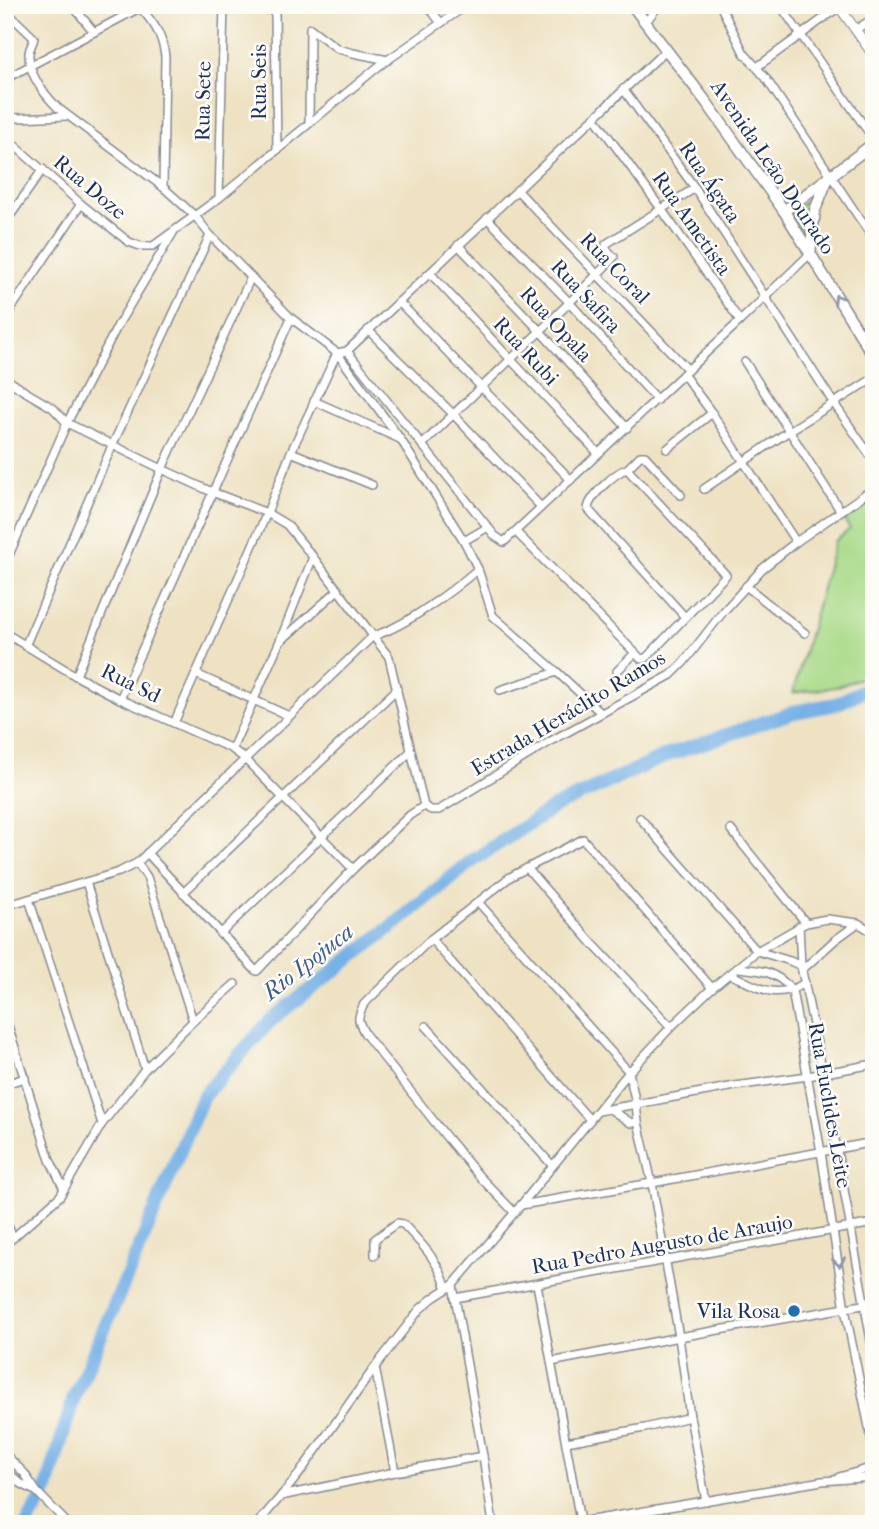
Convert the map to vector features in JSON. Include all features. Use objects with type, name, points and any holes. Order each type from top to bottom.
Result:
[{"type":"main road","name":"Avenida Leão Dourado","points":[[632,5],[784,211],[874,357]]},
{"type":"main road","points":[[784,211],[874,142]]},
{"type":"main road","points":[[810,254],[816,210],[829,177]]},
{"type":"street","points":[[72,5],[94,32]]},
{"type":"street","name":"Rua Seis","points":[[224,5],[270,10],[275,13],[277,150]]},
{"type":"street","name":"Rua Sete","points":[[219,198],[224,5]]},
{"type":"street","points":[[427,5],[441,23]]},
{"type":"street","points":[[5,564],[67,423],[118,325],[175,230],[219,198],[388,60],[467,5]]},
{"type":"street","points":[[645,23],[659,5]]},
{"type":"street","points":[[720,5],[746,57],[757,66],[829,177],[874,240]]},
{"type":"street","points":[[780,5],[874,142]]},
{"type":"street","points":[[5,79],[142,6],[163,40],[166,56],[163,187]]},
{"type":"street","points":[[757,66],[838,6],[874,56]]},
{"type":"street","points":[[5,10],[34,38],[30,49],[30,65],[46,95],[68,116],[163,187],[195,216],[291,318],[337,353],[401,440],[464,541],[478,569],[493,616],[601,713]]},
{"type":"street","points":[[855,30],[874,18]]},
{"type":"street","points":[[309,123],[309,29],[315,30],[338,48],[388,60]]},
{"type":"street","points":[[337,353],[347,351],[666,50]]},
{"type":"street","name":"Rua Ágata","points":[[623,89],[695,188],[874,461]]},
{"type":"street","points":[[5,115],[17,118],[68,116]]},
{"type":"street","name":"Rua Ametista","points":[[594,117],[740,321]]},
{"type":"street","name":"Rua Doze","points":[[5,137],[129,242],[153,246],[175,230]]},
{"type":"street","points":[[5,223],[43,169]]},
{"type":"street","points":[[422,445],[598,275],[613,258],[606,249],[606,244],[695,188]]},
{"type":"street","name":"Rua Coral","points":[[517,190],[686,372],[796,542]]},
{"type":"street","points":[[5,318],[81,204]]},
{"type":"street","name":"Rua Safira","points":[[487,218],[657,400]]},
{"type":"street","points":[[25,646],[112,446],[210,235]]},
{"type":"street","name":"Rua Opala","points":[[458,245],[627,428]]},
{"type":"street","points":[[347,351],[495,536],[504,542],[810,254]]},
{"type":"street","name":"Rua Rubi","points":[[430,272],[598,453]]},
{"type":"street","points":[[76,676],[162,469],[251,278]]},
{"type":"street","points":[[399,302],[571,480]]},
{"type":"street","points":[[120,699],[291,318]]},
{"type":"street","points":[[859,334],[874,324]]},
{"type":"street","points":[[369,330],[541,507]]},
{"type":"street","points":[[174,723],[267,513],[291,452],[337,353]]},
{"type":"street","points":[[745,362],[840,510]]},
{"type":"street","points":[[5,378],[53,408],[67,423],[212,492],[267,513],[287,525],[389,657],[425,806],[410,815],[353,869],[257,971],[147,853]]},
{"type":"street","points":[[704,489],[833,402],[874,378]]},
{"type":"street","points":[[314,401],[401,440]]},
{"type":"street","points":[[667,449],[712,413]]},
{"type":"street","points":[[291,452],[372,485]]},
{"type":"street","points":[[681,495],[645,456],[640,456],[627,469],[616,474],[589,502],[588,509],[685,617]]},
{"type":"street","points":[[516,532],[641,659],[646,658],[726,575],[627,469]]},
{"type":"street","name":"Estrada Heráclito Ramos","points":[[425,806],[431,810],[439,810],[551,741],[671,675],[762,569],[874,488]]},
{"type":"street","points":[[464,541],[488,527]]},
{"type":"street","points":[[232,749],[279,643],[313,556]]},
{"type":"street","points":[[5,906],[119,872],[137,863],[373,636],[396,626],[423,609],[478,569]]},
{"type":"street","points":[[746,586],[805,633]]},
{"type":"street","points":[[279,643],[338,590]]},
{"type":"street","name":"Rua Sd","points":[[5,633],[120,699],[232,749],[353,869]]},
{"type":"street","points":[[617,671],[635,653]]},
{"type":"street","points":[[500,690],[557,672]]},
{"type":"street","points":[[196,674],[289,716]]},
{"type":"street","points":[[183,893],[397,689]]},
{"type":"street","points":[[220,934],[411,751]]},
{"type":"street","points":[[640,818],[757,951],[790,961],[802,968],[858,923]]},
{"type":"street","points":[[731,830],[803,924]]},
{"type":"street","points":[[514,1212],[479,1176],[380,1053],[358,1022],[365,1004],[431,939],[510,877],[583,839],[712,988]]},
{"type":"street","points":[[137,863],[147,877],[194,1021]]},
{"type":"street","points":[[527,868],[592,943],[671,1027]]},
{"type":"street","points":[[86,882],[145,1069]]},
{"type":"street","points":[[29,899],[103,1124]]},
{"type":"street","points":[[478,902],[629,1072],[680,1337],[706,1501]]},
{"type":"street","points":[[257,1524],[299,1474],[375,1367],[420,1310],[450,1287],[629,1072],[671,1027],[757,951],[803,924],[827,919],[858,923],[872,931]]},
{"type":"street","name":"Rua Euclides Leite","points":[[803,924],[804,983],[823,1073],[874,1357]]},
{"type":"street","points":[[431,939],[590,1120]]},
{"type":"street","points":[[737,968],[772,974],[792,990]]},
{"type":"street","points":[[730,974],[766,991],[792,990],[804,983]]},
{"type":"street","points":[[5,1245],[54,1202],[103,1124],[145,1069],[235,984]]},
{"type":"street","name":"Rua Euclides Leite","points":[[792,990],[845,1309],[874,1452]]},
{"type":"street","points":[[5,1016],[50,1160],[64,1189]]},
{"type":"street","points":[[426,1026],[552,1165]]},
{"type":"street","points":[[598,1111],[874,1064]]},
{"type":"street","points":[[5,1084],[24,1078]]},
{"type":"street","points":[[610,1109],[631,1123],[638,1122]]},
{"type":"street","points":[[521,1205],[874,1142]]},
{"type":"street","points":[[5,1218],[13,1238]]},
{"type":"street","points":[[375,1255],[375,1239],[397,1223],[403,1224],[433,1256],[455,1298],[493,1524]]},
{"type":"street","name":"Rua Pedro Augusto de Araujo","points":[[455,1298],[874,1223]]},
{"type":"street","points":[[537,1284],[580,1521]]},
{"type":"street","points":[[551,1362],[874,1303]]},
{"type":"street","points":[[375,1367],[396,1472]]},
{"type":"street","points":[[566,1442],[691,1417]]},
{"type":"street","points":[[5,1454],[68,1524]]},
{"type":"street","points":[[281,1496],[483,1456]]},
{"type":"street","points":[[568,1524],[822,1481],[874,1467]]},
{"type":"street","points":[[5,1470],[39,1494]]},
{"type":"street","points":[[822,1481],[874,1477]]},
{"type":"green space","points":[[813,196],[807,213],[804,237],[790,212]]},
{"type":"green space","points":[[874,499],[874,675],[836,687],[793,693],[835,541],[850,529],[844,520]]},
{"type":"waterway","name":"Rio Ipojuca","points":[[27,1524],[46,1492],[74,1397],[203,1096],[271,1020],[469,863],[554,807],[668,755],[794,712],[836,704],[874,688]]},
{"type":"place","name":"Vila Rosa","points":[[794,1311]]}]
